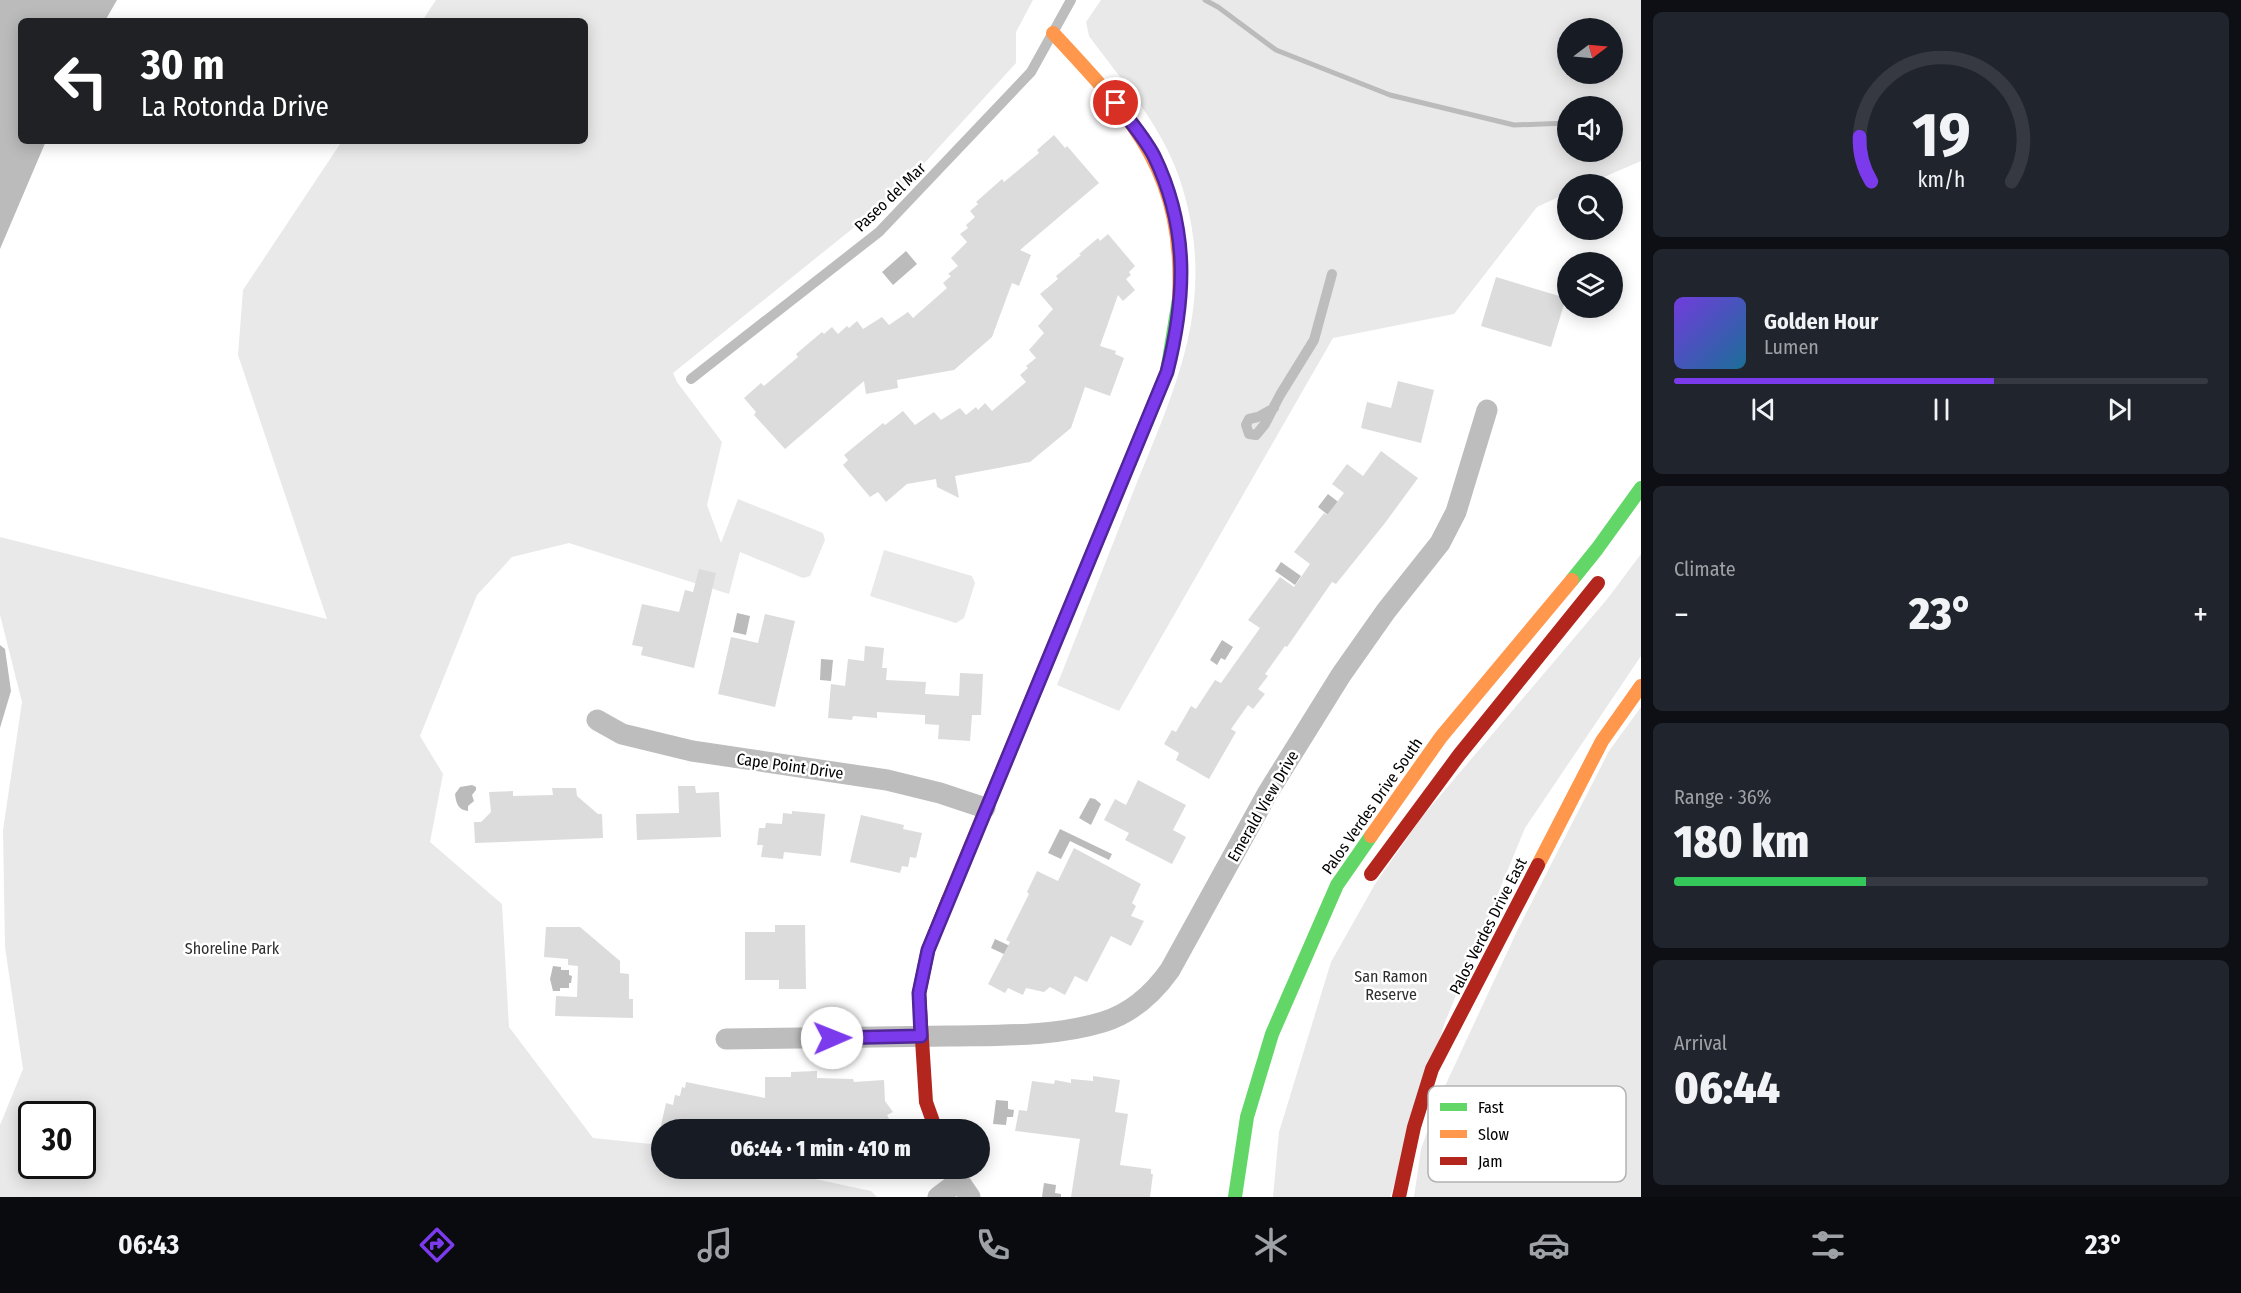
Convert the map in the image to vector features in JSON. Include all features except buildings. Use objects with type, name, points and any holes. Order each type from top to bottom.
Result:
[{"type":"street","points":[[932,1119],[926,1102],[919,993],[928,950],[1167,372],[1181,301],[1182,265],[1175,214],[1154,156],[1137,130],[1105,90],[1053,33]]},
{"type":"street","name":"Emerald View Drive","points":[[726,1040],[1019,1034],[1076,1028],[1104,1022],[1139,1004],[1156,989],[1170,970],[1267,794],[1335,684],[1386,611],[1440,543],[1456,512],[1487,410]]},
{"type":"street","name":"Palos Verdes Drive South","points":[[1235,1197],[1247,1117],[1272,1034],[1336,885],[1441,737],[1597,549],[1641,488]]},
{"type":"street","points":[[1362,886],[1459,755],[1608,571]]},
{"type":"street","name":"Palos Verdes Drive East","points":[[1399,1197],[1414,1127],[1432,1069],[1602,741],[1641,686]]},
{"type":"street","name":"Cape Point Drive","points":[[597,720],[622,734],[692,751],[887,780],[940,793],[986,808]]},
{"type":"street","points":[[938,1197],[960,1182]]},
{"type":"lane","name":"Paseo del Mar","points":[[692,378],[879,232],[1031,72],[1071,0]]},
{"type":"lane","points":[[1274,408],[1314,340],[1332,274]]},
{"type":"green space","name":"Shoreline Park","points":[[436,0],[1033,0],[1016,32],[1016,63],[898,192],[673,373],[677,382],[722,442],[707,505],[721,543],[738,499],[823,533],[825,540],[810,576],[803,578],[740,552],[729,594],[569,543],[512,557],[477,595],[420,736],[443,774],[430,842],[502,904],[509,1027],[593,1138],[651,1144],[651,1179],[815,1179],[871,1191],[877,1197],[0,1197],[0,1125],[23,1069],[5,947],[3,830],[22,702],[0,615],[0,537],[327,619],[238,355],[243,290],[340,144],[588,144],[588,18],[424,18]]},
{"type":"green space","points":[[1101,0],[1641,0],[1641,161],[1611,174],[1557,174],[1557,198],[1537,207],[1454,314],[1333,338],[1119,711],[1057,685],[1177,377],[1188,340],[1194,302],[1195,262],[1191,221],[1171,157],[1139,103],[1089,36],[1086,22]]},
{"type":"green space","points":[[884,550],[972,576],[975,583],[964,618],[956,623],[870,596]]},
{"type":"green space","name":"San Ramon Reserve","points":[[1641,554],[1641,656],[1525,828],[1445,1022],[1390,1197],[1273,1197],[1279,1132],[1331,962],[1375,884],[1422,817],[1608,598]]},
{"type":"green space","points":[[1641,707],[1641,1197],[1414,1197],[1421,1149],[1428,1130],[1428,1182],[1626,1182],[1626,1086],[1445,1086],[1518,929],[1609,751]]},
{"type":"shaded area","points":[[0,0],[117,0],[107,18],[18,18],[18,144],[45,144],[0,249]]},
{"type":"shaded area","points":[[906,251],[917,264],[893,285],[882,272]]},
{"type":"shaded area","points":[[1328,494],[1351,512],[1328,515],[1318,507]]},
{"type":"shaded area","points":[[1281,562],[1301,576],[1295,585],[1275,571]]},
{"type":"shaded area","points":[[737,613],[750,616],[746,635],[733,632]]},
{"type":"shaded area","points":[[1222,640],[1233,647],[1225,660],[1221,658],[1217,665],[1210,660]]},
{"type":"shaded area","points":[[0,645],[5,649],[11,691],[0,728]]},
{"type":"shaded area","points":[[821,659],[833,660],[831,681],[820,680]]},
{"type":"shaded area","points":[[472,785],[476,787],[476,790],[472,795],[474,801],[468,806],[468,811],[458,806],[455,794],[460,787]]},
{"type":"shaded area","points":[[1090,798],[1101,804],[1091,825],[1079,818]]},
{"type":"shaded area","points":[[1060,829],[1112,854],[1109,860],[1070,841],[1061,859],[1048,853]]},
{"type":"shaded area","points":[[995,939],[1012,947],[1008,956],[991,948]]},
{"type":"shaded area","points":[[553,966],[561,967],[561,970],[569,970],[569,975],[572,976],[569,988],[553,991],[550,979]]},
{"type":"shaded area","points":[[996,1100],[1008,1101],[1008,1109],[1014,1110],[1013,1117],[1007,1117],[1006,1125],[993,1124]]},
{"type":"shaded area","points":[[1044,1183],[1056,1185],[1055,1193],[1061,1194],[1061,1197],[1042,1197]]},
{"type":"waterway","points":[[1205,0],[1276,50],[1390,95],[1514,125],[1557,123]]},
{"type":"traffic: fast","points":[[1069,609],[1167,372],[1179,299]]},
{"type":"traffic: fast","points":[[1572,580],[1641,488]]},
{"type":"traffic: fast","points":[[1235,1197],[1247,1117],[1272,1034],[1337,885],[1371,836]]},
{"type":"traffic: slow","points":[[1053,33],[1108,93],[1149,151],[1163,182],[1173,216],[1179,255],[1179,299]]},
{"type":"traffic: slow","points":[[1371,836],[1441,737],[1572,580]]},
{"type":"traffic: slow","points":[[948,900],[1069,609]]},
{"type":"traffic: slow","points":[[1538,865],[1602,741],[1641,686]]},
{"type":"traffic: jam","points":[[1371,874],[1459,755],[1598,583]]},
{"type":"traffic: jam","points":[[1399,1197],[1414,1127],[1432,1069],[1538,865]]},
{"type":"traffic: jam","points":[[932,1119],[926,1102],[919,993],[928,950],[948,900]]},
{"type":"route","points":[[832,1038],[921,1036],[919,993],[928,950],[1167,372],[1176,334],[1182,288],[1180,246],[1175,214],[1154,156],[1116,103]]}]
